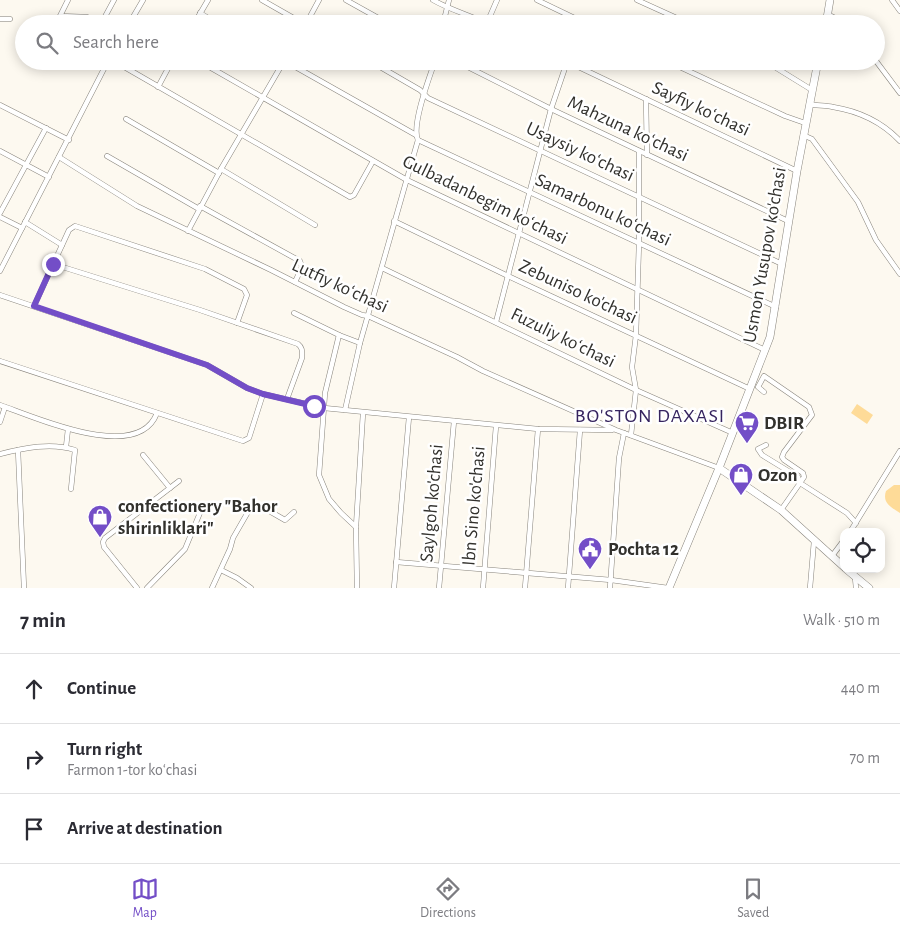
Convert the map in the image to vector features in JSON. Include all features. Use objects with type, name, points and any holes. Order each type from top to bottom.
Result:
[{"type":"main road","points":[[827,14],[830,0]]},
{"type":"main road","name":"Usmon Yusupov ko'chasi","points":[[669,588],[766,350],[776,307],[788,221],[816,70]]},
{"type":"main road","points":[[719,468],[781,510],[840,563]]},
{"type":"main road","points":[[850,573],[869,588]]},
{"type":"street","points":[[60,15],[68,0]]},
{"type":"street","points":[[106,15],[114,0]]},
{"type":"street","points":[[134,15],[142,0]]},
{"type":"street","points":[[200,14],[208,0]]},
{"type":"street","points":[[262,0],[289,15]]},
{"type":"street","points":[[310,15],[319,0]]},
{"type":"street","points":[[346,0],[373,15]]},
{"type":"street","points":[[433,0],[447,8],[468,15]]},
{"type":"street","points":[[445,15],[449,0]]},
{"type":"street","points":[[491,15],[497,0]]},
{"type":"street","points":[[537,0],[568,15]]},
{"type":"street","points":[[637,0],[670,15]]},
{"type":"street","points":[[892,0],[900,11]]},
{"type":"street","points":[[0,19],[10,19]]},
{"type":"street","points":[[0,271],[104,70]]},
{"type":"street","points":[[129,70],[351,197],[354,195],[373,161]]},
{"type":"street","points":[[158,87],[167,70]]},
{"type":"street","name":"Gulbadanbegim koʻchasi","points":[[215,70],[407,180],[766,350]]},
{"type":"street","points":[[188,231],[220,171],[279,70]]},
{"type":"street","name":"Samarbonu koʻchasi","points":[[300,70],[417,138],[530,194],[776,307]]},
{"type":"street","name":"Usaysiy koʻchasi","points":[[386,70],[420,90],[428,98],[782,264]]},
{"type":"street","points":[[345,410],[360,343],[407,180],[417,138],[415,130],[432,70]]},
{"type":"street","name":"Mahzuna koʻchasi","points":[[474,70],[647,155],[788,221]]},
{"type":"street","points":[[496,322],[540,151],[564,70]]},
{"type":"street","name":"Sayfiy koʻchasi","points":[[584,70],[797,171]]},
{"type":"street","points":[[686,70],[805,124]]},
{"type":"street","points":[[779,70],[812,90]]},
{"type":"street","points":[[883,70],[900,93]]},
{"type":"street","points":[[646,99],[647,155]]},
{"type":"street","points":[[809,104],[832,106],[862,115],[889,130],[900,141]]},
{"type":"street","points":[[0,105],[69,140]]},
{"type":"street","points":[[126,119],[315,225]]},
{"type":"street","points":[[0,212],[46,128]]},
{"type":"street","points":[[803,135],[812,139],[846,184],[858,202],[876,240],[900,274]]},
{"type":"street","points":[[0,151],[49,177]]},
{"type":"street","points":[[631,435],[636,390],[632,367],[636,336],[640,196],[639,151]]},
{"type":"street","points":[[107,156],[300,261],[302,267],[295,282]]},
{"type":"street","name":"Lutfiy koʻchasi","points":[[59,157],[137,206],[353,311],[457,356],[483,371],[616,430],[719,468]]},
{"type":"street","points":[[0,217],[22,228]]},
{"type":"street","name":"Zebuniso ko'chasi","points":[[394,221],[751,390]]},
{"type":"street","points":[[26,222],[62,245]]},
{"type":"street","points":[[34,306],[69,230],[75,226],[205,269],[244,289],[247,295],[237,323]]},
{"type":"street","points":[[53,264],[237,323],[301,346],[302,358],[287,399]]},
{"type":"street","name":"Fuzuliy koʻchasi","points":[[382,268],[636,390],[733,433]]},
{"type":"street","points":[[0,295],[207,365],[247,388],[263,394],[324,408],[496,426],[538,429],[616,430]]},
{"type":"street","points":[[294,313],[338,335],[360,343]]},
{"type":"street","points":[[338,335],[324,393],[319,475],[329,499],[356,527]]},
{"type":"street","points":[[0,361],[246,441],[249,438],[263,394]]},
{"type":"street","points":[[764,392],[758,388],[764,376],[809,407],[812,415],[782,457],[803,472],[804,477],[781,510]]},
{"type":"street","points":[[0,422],[2,406],[68,428],[94,435],[114,437],[132,435],[148,427],[157,413]]},
{"type":"street","points":[[357,588],[356,527],[363,413]]},
{"type":"street","points":[[394,588],[409,417]]},
{"type":"street","name":"Saylgoh ko'chasi","points":[[440,588],[454,421]]},
{"type":"street","name":"Ibn Sino ko'chasi","points":[[482,588],[496,426]]},
{"type":"street","points":[[66,447],[68,428]]},
{"type":"street","points":[[525,588],[538,429]]},
{"type":"street","points":[[568,588],[580,430]]},
{"type":"street","points":[[610,588],[619,458],[624,433]]},
{"type":"street","points":[[0,454],[39,446],[66,447],[75,450],[71,489]]},
{"type":"street","points":[[766,446],[758,449],[762,455],[798,477],[800,483],[847,513],[856,524]]},
{"type":"street","points":[[18,450],[24,588]]},
{"type":"street","points":[[853,528],[900,451]]},
{"type":"street","points":[[143,455],[170,488]]},
{"type":"street","points":[[138,588],[104,547],[103,542],[105,538],[179,481]]},
{"type":"street","points":[[212,588],[233,538],[252,505],[257,504],[285,520],[294,512]]},
{"type":"street","points":[[146,588],[185,549],[202,508]]},
{"type":"street","points":[[810,588],[814,541]]},
{"type":"street","points":[[832,556],[840,545]]},
{"type":"street","points":[[396,562],[569,576],[669,588]]},
{"type":"street","points":[[221,570],[238,578],[251,588]]},
{"type":"street","points":[[855,578],[856,588]]},
{"type":"shaded area","points":[[857,404],[873,415],[867,424],[851,413]]},
{"type":"shaded area","points":[[894,485],[900,485],[900,513],[893,509],[885,499],[886,491]]},
{"type":"place","name":"DBIR","points":[[747,444]]},
{"type":"place","name":"Ozon","points":[[741,496]]},
{"type":"place","name":"confectionery \"Bahor shirinliklari\"","points":[[100,538]]},
{"type":"place","name":"Pochta 12","points":[[590,570]]},
{"type":"district","name":"BO'STON DAXASI","points":[[650,416]]},
{"type":"route","points":[[53,264],[34,306],[207,365],[247,388],[263,394],[314,406]]}]
